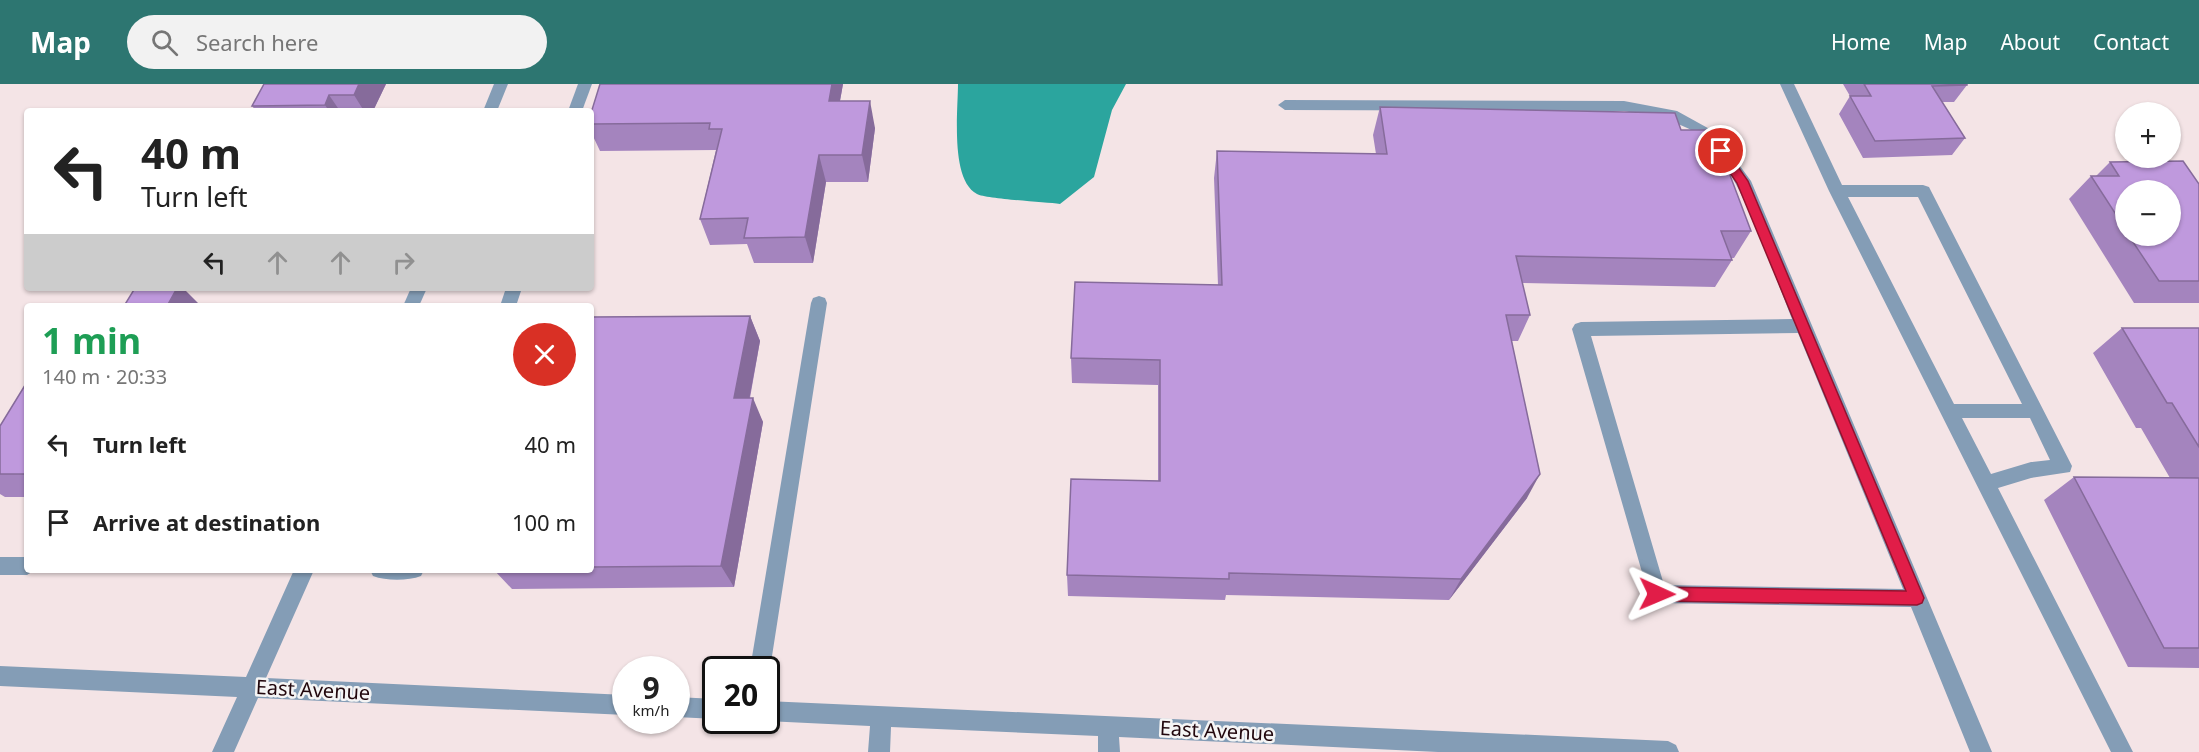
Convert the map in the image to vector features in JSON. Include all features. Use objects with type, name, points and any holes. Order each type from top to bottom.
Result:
[{"type":"street","points":[[491,108],[501,84]]},
{"type":"street","points":[[576,108],[585,84]]},
{"type":"street","points":[[1786,84],[1837,191],[2122,752]]},
{"type":"street","points":[[1285,105],[1624,106],[1672,115],[1710,136],[1743,181],[1980,752]]},
{"type":"street","points":[[1837,191],[1923,191],[2063,466],[2031,470],[1985,484]]},
{"type":"street","points":[[762,656],[819,303]]},
{"type":"street","points":[[1802,326],[1581,329],[1657,594],[1917,598]]},
{"type":"street","points":[[1949,411],[2035,411]]},
{"type":"street","points":[[0,566],[24,566]]},
{"type":"street","points":[[223,752],[303,573]]},
{"type":"street","name":"East Avenue","points":[[0,676],[612,704]]},
{"type":"street","name":"East Avenue","points":[[780,712],[1108,726],[1444,747],[1668,752]]},
{"type":"street","points":[[879,752],[881,716]]},
{"type":"street","points":[[1108,726],[1109,752]]},
{"type":"water","points":[[958,84],[1126,84],[1112,110],[1094,177],[1060,204],[983,196],[968,186],[959,160],[957,144]]},
{"type":"building","points":[[264,84],[359,84],[354,95],[329,95],[325,105],[252,106]]},
{"type":"building","points":[[600,84],[832,84],[829,101],[870,101],[862,155],[819,155],[805,237],[744,238],[748,218],[700,219],[722,129],[709,129],[710,123],[594,124],[593,108]]},
{"type":"building","points":[[1864,84],[1967,84],[1932,86],[1965,138],[1875,141],[1850,96],[1871,96]]},
{"type":"building","points":[[1380,107],[1675,113],[1681,130],[1713,130],[1751,231],[1721,231],[1732,260],[1516,256],[1530,315],[1506,315],[1540,474],[1461,579],[1229,573],[1229,579],[1067,575],[1071,479],[1160,481],[1160,360],[1071,358],[1075,282],[1222,285],[1217,151],[1387,154]]},
{"type":"building","points":[[2181,161],[2199,184],[2199,281],[2159,281],[2136,246],[2181,246],[2181,180],[2115,180],[2115,213],[2091,176],[2119,176],[2110,162],[2115,162],[2115,168],[2181,168]]},
{"type":"building","points":[[133,291],[175,291],[169,303],[126,303]]},
{"type":"building","points":[[750,316],[734,398],[753,398],[721,566],[594,567],[594,317]]},
{"type":"building","points":[[2122,328],[2199,328],[2199,447],[2172,403],[2167,403]]},
{"type":"building","points":[[24,387],[24,474],[0,474],[0,426]]},
{"type":"building","points":[[2074,477],[2199,478],[2199,648],[2164,648]]},
{"type":"route","points":[[1657,594],[1917,598],[1743,181],[1721,151]]}]
